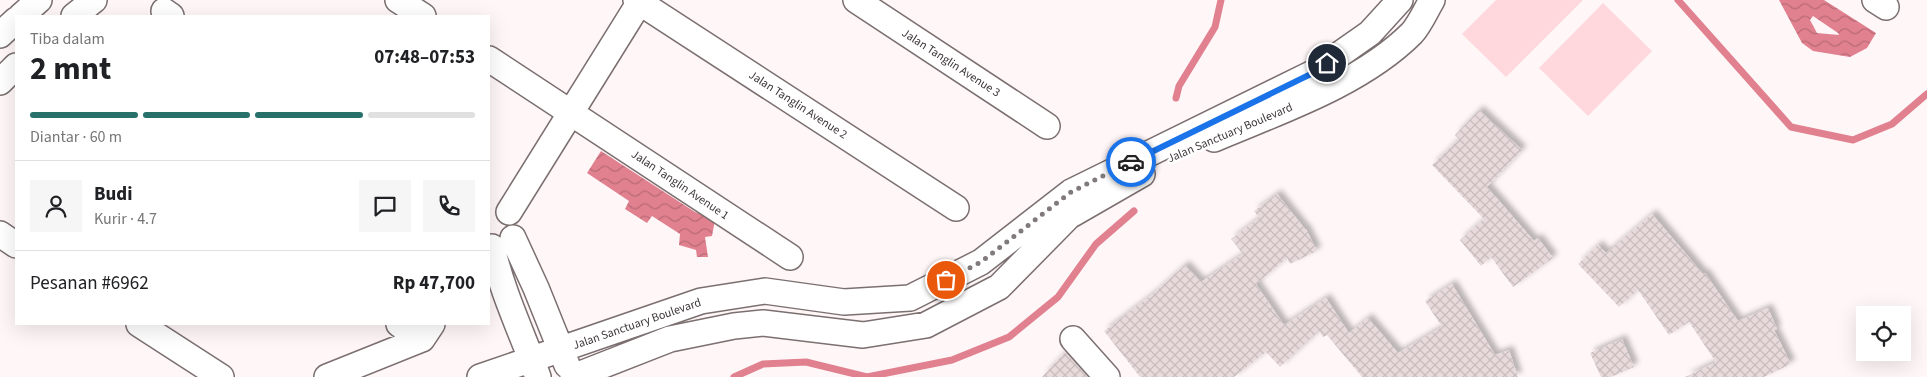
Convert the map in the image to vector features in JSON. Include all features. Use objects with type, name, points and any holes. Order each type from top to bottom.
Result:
[{"type":"street","points":[[22,15],[39,0]]},
{"type":"street","points":[[75,15],[94,0]]},
{"type":"street","points":[[398,0],[421,15]]},
{"type":"street","name":"Jalan Tanglin Avenue 3","points":[[856,0],[1047,126]]},
{"type":"street","name":"Jalan Sanctuary Boulevard","points":[[480,377],[535,368],[560,349],[701,301],[765,291],[844,302],[910,298],[981,262],[1071,192],[1313,73],[1370,33],[1400,0]]},
{"type":"street","name":"Jalan Sanctuary Boulevard","points":[[572,377],[670,339],[734,326],[763,323],[863,335],[926,326],[999,287],[1070,216],[1171,157],[1321,94],[1386,56],[1414,31],[1432,0]]},
{"type":"street","points":[[535,368],[508,303],[497,270],[498,243],[516,225],[514,218],[499,210],[571,112],[639,1]]},
{"type":"street","name":"Jalan Tanglin Avenue 2","points":[[639,1],[956,208]]},
{"type":"street","points":[[0,35],[15,21]]},
{"type":"street","name":"Jalan Tanglin Avenue 1","points":[[490,60],[790,257]]},
{"type":"street","points":[[0,82],[15,67]]},
{"type":"street","points":[[0,234],[15,244]]},
{"type":"street","points":[[498,243],[536,288],[572,377]]},
{"type":"street","points":[[141,325],[221,377]]},
{"type":"street","points":[[403,325],[427,331]]},
{"type":"street","points":[[327,377],[427,331]]},
{"type":"street","points":[[1073,339],[1107,377]]},
{"type":"shaded area","points":[[1496,0],[1583,0],[1506,77],[1462,34]]},
{"type":"shaded area","points":[[1603,3],[1652,51],[1588,116],[1539,68]]},
{"type":"water","points":[[1779,0],[1824,0],[1876,33],[1867,48],[1850,57],[1813,51],[1802,43]],"holes":[[[1813,16],[1839,35],[1817,33],[1810,20]]]},
{"type":"water","points":[[601,151],[695,212],[715,220],[712,236],[705,237],[708,257],[697,257],[696,250],[679,245],[680,234],[652,216],[647,223],[625,209],[629,201],[587,173]]},
{"type":"building","points":[[1479,110],[1522,150],[1487,187],[1534,241],[1538,238],[1553,258],[1513,287],[1491,257],[1481,266],[1460,240],[1484,219],[1432,165],[1459,139],[1455,135]]},
{"type":"building","points":[[1277,194],[1306,229],[1317,251],[1290,264],[1287,258],[1256,284],[1284,325],[1326,298],[1349,333],[1368,318],[1398,353],[1442,327],[1425,301],[1452,284],[1495,355],[1509,350],[1518,377],[1362,377],[1327,335],[1323,337],[1319,331],[1280,367],[1266,352],[1234,377],[1140,377],[1104,331],[1154,293],[1185,265],[1201,282],[1243,254],[1231,239],[1259,218],[1254,211]]},
{"type":"building","points":[[1652,214],[1703,274],[1705,273],[1738,321],[1768,308],[1777,329],[1774,330],[1791,364],[1764,377],[1685,377],[1716,362],[1689,322],[1669,335],[1638,290],[1619,307],[1578,264],[1598,245],[1606,253]]},
{"type":"building","points":[[1622,339],[1634,367],[1611,377],[1601,377],[1590,353]]},
{"type":"building","points":[[1065,352],[1088,377],[1042,377]]},
{"type":"waterway","points":[[1176,98],[1179,86],[1215,27],[1221,0]]},
{"type":"waterway","points":[[1678,0],[1791,127],[1853,140],[1892,124],[1927,94]]},
{"type":"waterway","points":[[734,377],[763,364],[806,362],[867,377],[952,360],[1009,337],[1058,297],[1096,244],[1134,211]]},
{"type":"way so far","points":[[946,280],[981,262],[1071,192],[1131,162]]},
{"type":"route","points":[[1131,162],[1313,73],[1327,63]]}]
